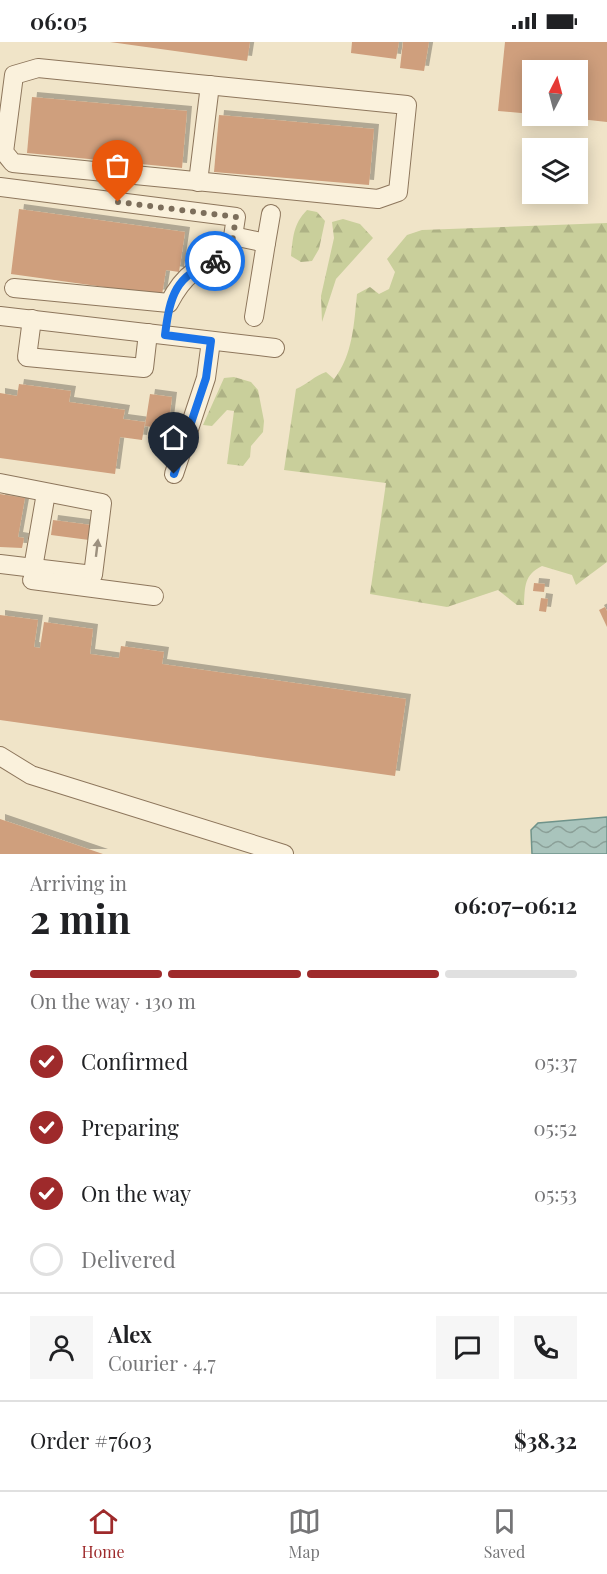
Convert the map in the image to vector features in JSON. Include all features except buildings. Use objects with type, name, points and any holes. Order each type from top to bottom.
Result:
[{"type":"street","points":[[38,68],[210,86],[407,105],[398,192],[378,199],[198,182],[13,163],[4,152],[3,126],[14,75],[38,68]]},
{"type":"street","points":[[198,182],[210,86]]},
{"type":"street","points":[[0,187],[236,217],[230,256],[203,266],[181,280],[169,303],[144,368],[27,357],[32,319]]},
{"type":"street","points":[[254,317],[271,214]]},
{"type":"street","points":[[233,236],[266,243]]},
{"type":"street","points":[[14,288],[169,303]]},
{"type":"street","points":[[0,316],[275,348]]},
{"type":"street","points":[[174,474],[206,378],[211,341]]},
{"type":"street","points":[[0,483],[102,503],[93,575],[0,564]]},
{"type":"street","points":[[33,568],[46,493]]},
{"type":"street","points":[[0,576],[154,596]]},
{"type":"street","points":[[0,756],[31,775],[284,854]]},
{"type":"green space","points":[[307,210],[317,212],[325,221],[319,249],[312,261],[301,262],[291,256],[292,243],[296,226]]},
{"type":"green space","points":[[343,219],[360,224],[373,238],[336,279],[322,322],[321,296],[334,238],[332,222]]},
{"type":"green space","points":[[607,223],[607,562],[576,585],[572,575],[542,566],[536,569],[529,577],[525,587],[524,605],[517,605],[498,590],[447,607],[370,594],[386,483],[284,470],[296,389],[326,372],[334,379],[349,349],[357,294],[370,287],[379,294],[389,289],[395,272],[387,259],[407,235],[422,230]]},
{"type":"green space","points":[[234,377],[251,382],[258,390],[264,421],[263,432],[251,446],[250,457],[243,466],[227,464],[234,411],[227,410],[212,426],[203,425],[224,378]]},
{"type":"water","points":[[607,817],[607,854],[532,854],[531,830],[538,823]]},
{"type":"way so far","points":[[118,202],[236,217],[230,256],[215,261]]},
{"type":"route","points":[[174,474],[206,378],[211,341],[165,335],[169,303],[181,280],[215,261]]}]
